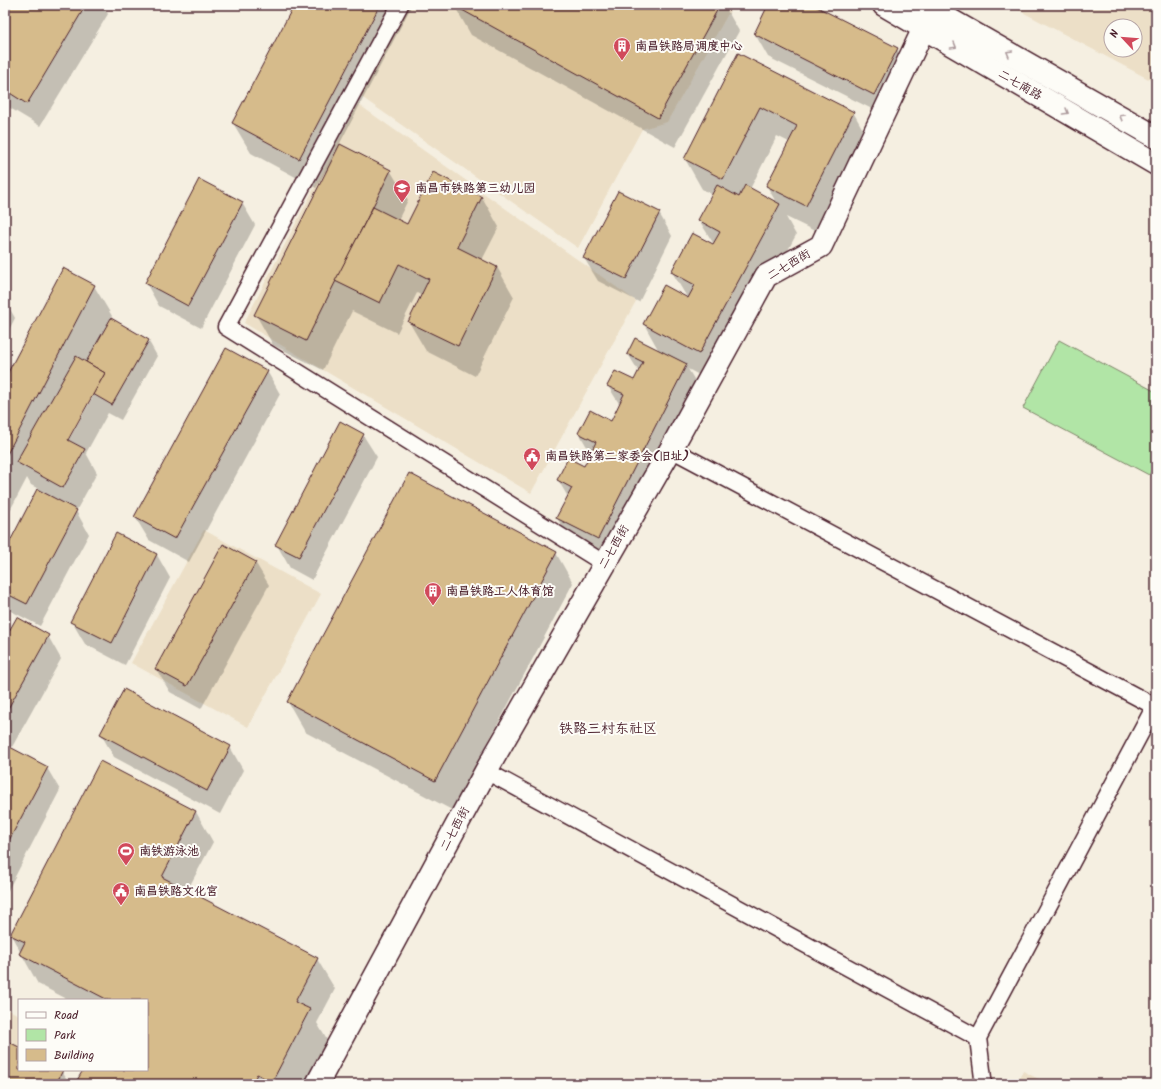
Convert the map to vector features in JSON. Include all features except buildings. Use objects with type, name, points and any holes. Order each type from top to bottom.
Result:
[{"type":"street","name":"二七南路","points":[[884,5],[1156,164]]},
{"type":"street","name":"二七南路","points":[[924,5],[1156,137]]},
{"type":"street","name":"二七西街","points":[[318,1084],[486,771],[671,449],[766,276],[821,246],[924,28]]},
{"type":"lane","points":[[400,5],[226,326],[605,564]]},
{"type":"lane","points":[[671,449],[1156,706],[978,1038],[983,1078],[980,1084]]},
{"type":"lane","points":[[486,771],[978,1038]]},
{"type":"shaded area","points":[[410,5],[733,5],[667,122],[642,129],[578,248],[360,96]]},
{"type":"shaded area","points":[[1009,5],[1156,5],[1156,83],[1109,58],[1143,58],[1143,18],[1103,18],[1103,55]]},
{"type":"shaded area","name":"南昌市铁路第三幼儿园","points":[[358,104],[636,301],[531,493],[244,323]]},
{"type":"shaded area","points":[[204,530],[321,594],[248,727],[131,663]]},
{"type":"shaded area","points":[[5,1008],[18,1014],[18,1071],[5,1084]]},
{"type":"shaded area","points":[[1023,1071],[1048,1084],[1016,1084]]},
{"type":"green space","points":[[1059,340],[1156,392],[1156,463],[1149,475],[1023,408]]},
{"type":"place","name":"南昌铁路局调度中心","points":[[622,61]]},
{"type":"place","name":"南昌市铁路第三幼儿园","points":[[402,203]]},
{"type":"place","name":"南昌铁路第二家委会(旧址)","points":[[532,471]]},
{"type":"place","name":"南昌铁路工人体育馆","points":[[433,606]]},
{"type":"place","name":"南铁游泳池","points":[[126,866]]},
{"type":"place","name":"南昌铁路文化宫","points":[[121,906]]},
{"type":"district","name":"铁路三村东社区","points":[[608,729]]}]
